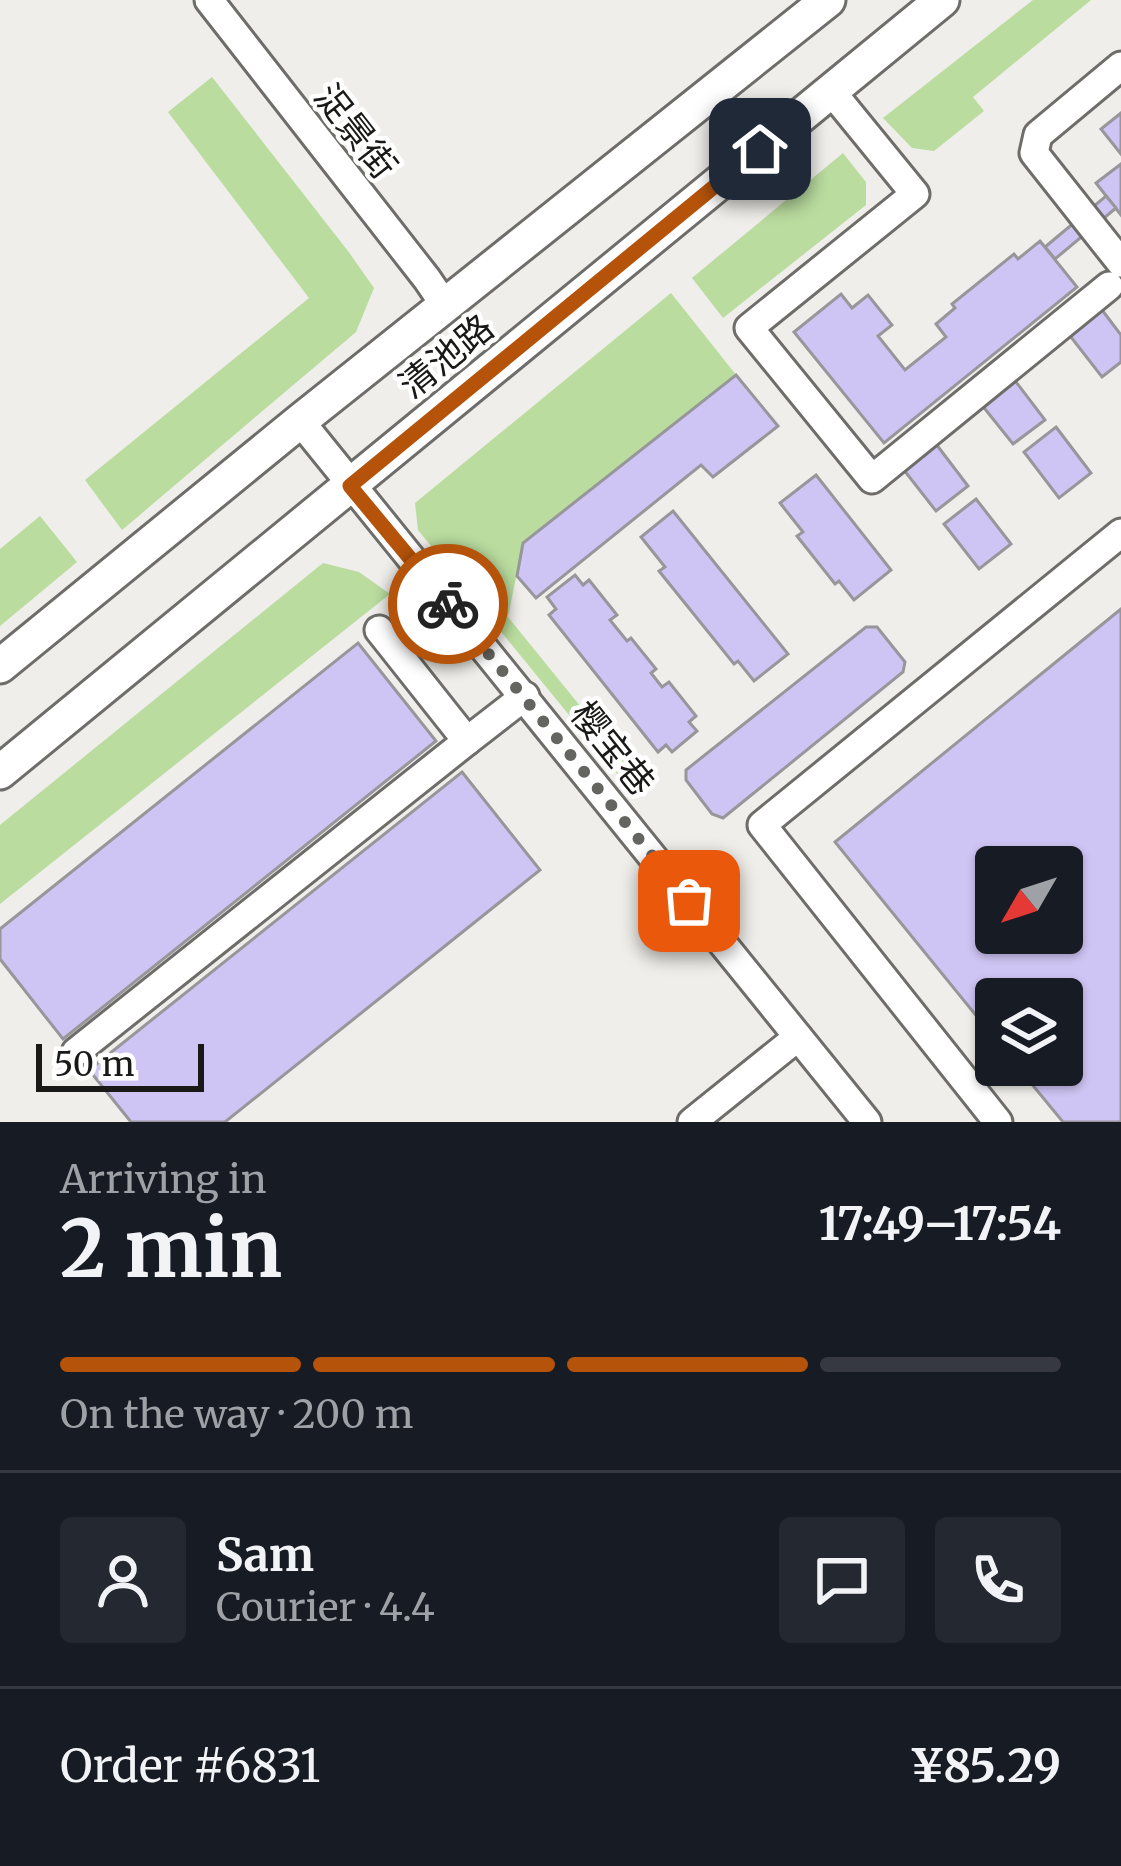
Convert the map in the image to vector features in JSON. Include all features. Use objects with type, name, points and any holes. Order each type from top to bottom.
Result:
[{"type":"main road","name":"清池路","points":[[0,666],[828,0]]},
{"type":"main road","name":"清池路","points":[[0,772],[942,0]]},
{"type":"street","name":"浞景街","points":[[208,0],[446,307]]},
{"type":"street","points":[[831,92],[915,194],[749,328],[872,479],[1115,274],[1034,154],[1038,135],[1121,66]]},
{"type":"street","name":"樱宝巷","points":[[300,421],[867,1122]]},
{"type":"street","points":[[998,1122],[762,825],[1121,533]]},
{"type":"street","points":[[379,630],[467,741]]},
{"type":"street","points":[[76,1052],[525,696]]},
{"type":"street","points":[[692,1122],[798,1037]]},
{"type":"green space","points":[[1033,0],[1091,0],[973,97],[984,111],[934,151],[912,148],[883,118]]},
{"type":"green space","points":[[212,77],[374,288],[356,332],[122,530],[85,480],[309,298],[168,112]]},
{"type":"green space","points":[[843,153],[866,182],[866,205],[723,318],[692,278]]},
{"type":"green space","points":[[671,293],[737,376],[523,543],[508,617],[641,781],[627,786],[418,530],[415,503]]},
{"type":"green space","points":[[40,516],[77,562],[0,626],[0,549]]},
{"type":"green space","points":[[323,563],[359,572],[390,594],[0,904],[0,825]]},
{"type":"building","points":[[1121,113],[1121,154],[1101,129]]},
{"type":"building","points":[[1121,164],[1121,215],[1096,183]]},
{"type":"building","points":[[1106,196],[1116,208],[1055,259],[1045,247]]},
{"type":"building","points":[[1040,241],[1077,287],[884,443],[794,332],[841,294],[852,308],[868,295],[892,325],[878,336],[905,370],[946,337],[936,324],[955,308],[952,304],[1014,254],[1018,259]]},
{"type":"building","points":[[1099,306],[1121,335],[1121,362],[1102,377],[1067,332]]},
{"type":"building","points":[[1010,374],[1045,420],[1013,444],[977,399]]},
{"type":"building","points":[[736,375],[778,426],[713,477],[701,465],[536,598],[517,576],[523,543]]},
{"type":"building","points":[[1056,427],[1091,473],[1059,498],[1024,452]]},
{"type":"building","points":[[933,440],[968,486],[936,511],[900,465]]},
{"type":"building","points":[[816,475],[891,570],[854,600],[797,536],[803,532],[780,503]]},
{"type":"building","points":[[976,499],[1011,544],[979,569],[944,524]]},
{"type":"building","points":[[673,511],[788,654],[754,681],[738,661],[734,664],[659,571],[665,567],[641,537]]},
{"type":"building","points":[[575,575],[583,585],[589,580],[617,615],[610,620],[656,669],[651,673],[662,687],[669,682],[696,716],[689,722],[697,731],[672,752],[666,745],[658,752],[549,615],[556,609],[547,597]]},
{"type":"building","points":[[1121,609],[1121,1122],[1063,1122],[1033,1086],[1083,1086],[1083,978],[975,978],[975,1014],[835,842]]},
{"type":"building","points":[[866,627],[877,627],[905,662],[903,672],[723,818],[712,814],[686,780],[686,770]]},
{"type":"building","points":[[358,643],[436,741],[63,1039],[0,959],[0,929]]},
{"type":"building","points":[[462,772],[540,870],[225,1122],[131,1122],[89,1070]]},
{"type":"way so far","points":[[448,604],[689,901]]},
{"type":"route","points":[[448,604],[350,486],[760,149]]}]
